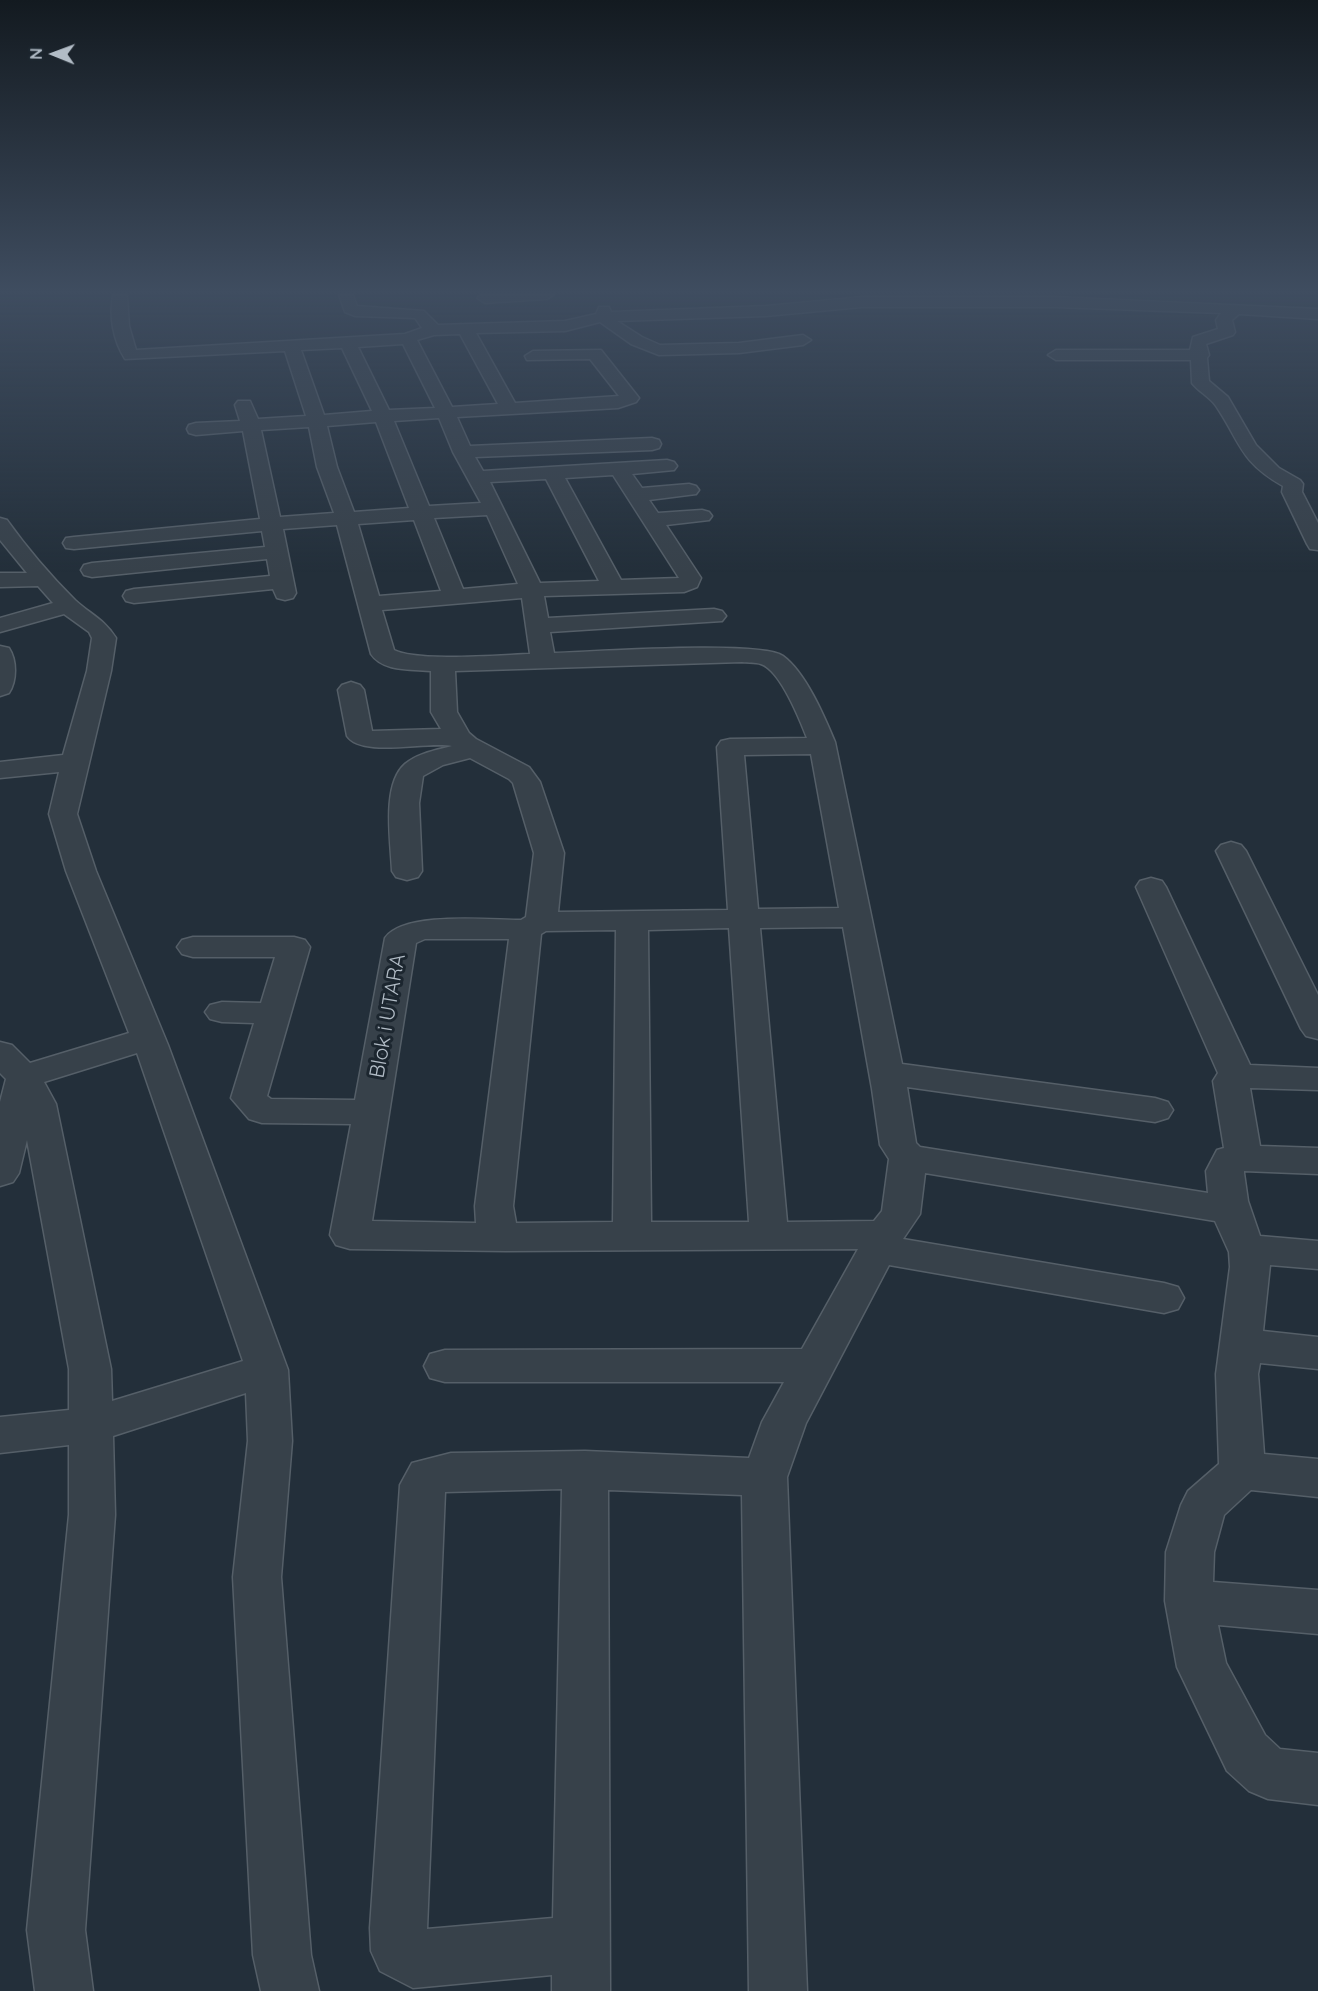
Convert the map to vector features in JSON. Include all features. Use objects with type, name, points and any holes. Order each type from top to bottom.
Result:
[{"type":"street","points":[[306,388],[317,421],[327,467],[346,519],[383,654],[396,661],[443,664],[742,655],[774,660],[810,713],[823,746],[887,1073],[898,1145],[908,1158],[1231,1210]]},
{"type":"street","points":[[370,388],[383,416],[455,597]]},
{"type":"street","points":[[433,388],[463,452],[494,508],[532,590],[543,661]]},
{"type":"street","points":[[498,388],[509,408]]},
{"type":"street","points":[[196,429],[445,411],[618,403],[630,398],[622,388]]},
{"type":"street","points":[[1206,388],[1222,401],[1248,448],[1272,472],[1293,484],[1292,492],[1318,544]]},
{"type":"street","points":[[558,389],[570,405]]},
{"type":"street","points":[[134,596],[284,587],[251,425],[244,405]]},
{"type":"street","points":[[455,432],[479,431]]},
{"type":"street","points":[[463,452],[652,444]]},
{"type":"street","points":[[477,477],[667,466]]},
{"type":"street","points":[[368,604],[532,590],[684,585],[689,582],[690,578],[620,470]]},
{"type":"street","points":[[553,473],[614,589]]},
{"type":"street","points":[[636,495],[689,490]]},
{"type":"street","points":[[1292,492],[1318,495]]},
{"type":"street","points":[[74,543],[271,524],[494,508]]},
{"type":"street","points":[[652,520],[702,516]]},
{"type":"street","points":[[4,537],[68,606],[98,628],[104,638],[99,671],[63,814],[81,871],[148,1038],[267,1370],[270,1441],[257,1577],[282,1956],[290,1991]]},
{"type":"street","points":[[92,570],[277,552]]},
{"type":"street","points":[[0,580],[44,579]]},
{"type":"street","points":[[0,625],[68,606]]},
{"type":"street","points":[[536,626],[714,616]]},
{"type":"street","points":[[0,653],[3,662],[0,688]]},
{"type":"street","points":[[443,664],[444,712],[466,743],[519,773],[526,782],[549,853],[533,926],[494,1206],[496,1226],[506,1237],[769,1234],[882,1242],[1164,1298]]},
{"type":"street","points":[[351,690],[360,736],[367,739],[466,743]]},
{"type":"street","points":[[407,871],[404,802],[407,778],[412,771],[466,743]]},
{"type":"street","points":[[769,1234],[730,747],[823,746]]},
{"type":"street","points":[[0,770],[75,762]]},
{"type":"street","points":[[1232,850],[1318,1029]]},
{"type":"street","points":[[1151,887],[1237,1076]]},
{"type":"street","points":[[533,926],[632,921],[856,917]]},
{"type":"street","points":[[632,921],[632,1236]]},
{"type":"street","name":"Blok i UTARA","points":[[506,1237],[350,1235],[401,938],[420,930],[533,926]]},
{"type":"street","points":[[193,947],[294,947],[249,1098],[262,1111],[371,1113]]},
{"type":"street","points":[[222,1012],[274,1013]]},
{"type":"street","points":[[12,1065],[148,1038]]},
{"type":"street","points":[[0,1173],[12,1065]]},
{"type":"street","points":[[12,1065],[38,1104],[90,1369],[92,1515],[56,1930],[64,1991]]},
{"type":"street","points":[[887,1073],[1155,1110]]},
{"type":"street","points":[[1244,1158],[1231,1081],[1237,1076],[1318,1079]]},
{"type":"street","points":[[778,1991],[764,1477],[784,1422],[882,1242],[901,1214],[908,1158]]},
{"type":"street","points":[[1318,1161],[1230,1159],[1225,1173],[1231,1210],[1244,1246],[1249,1250],[1318,1255]]},
{"type":"street","points":[[1242,1471],[1237,1374],[1250,1267],[1249,1250]]},
{"type":"street","points":[[1240,1345],[1318,1353]]},
{"type":"street","points":[[445,1366],[815,1365]]},
{"type":"street","points":[[0,1435],[91,1425],[267,1370]]},
{"type":"street","points":[[585,1470],[581,1967],[412,1959],[400,1951],[398,1928],[423,1485],[428,1476],[451,1472],[585,1470],[764,1477]]},
{"type":"street","points":[[1318,1478],[1242,1471],[1204,1505],[1190,1552],[1189,1601],[1202,1667],[1246,1753],[1268,1773],[1318,1779]]},
{"type":"street","points":[[1189,1601],[1318,1611]]}]
